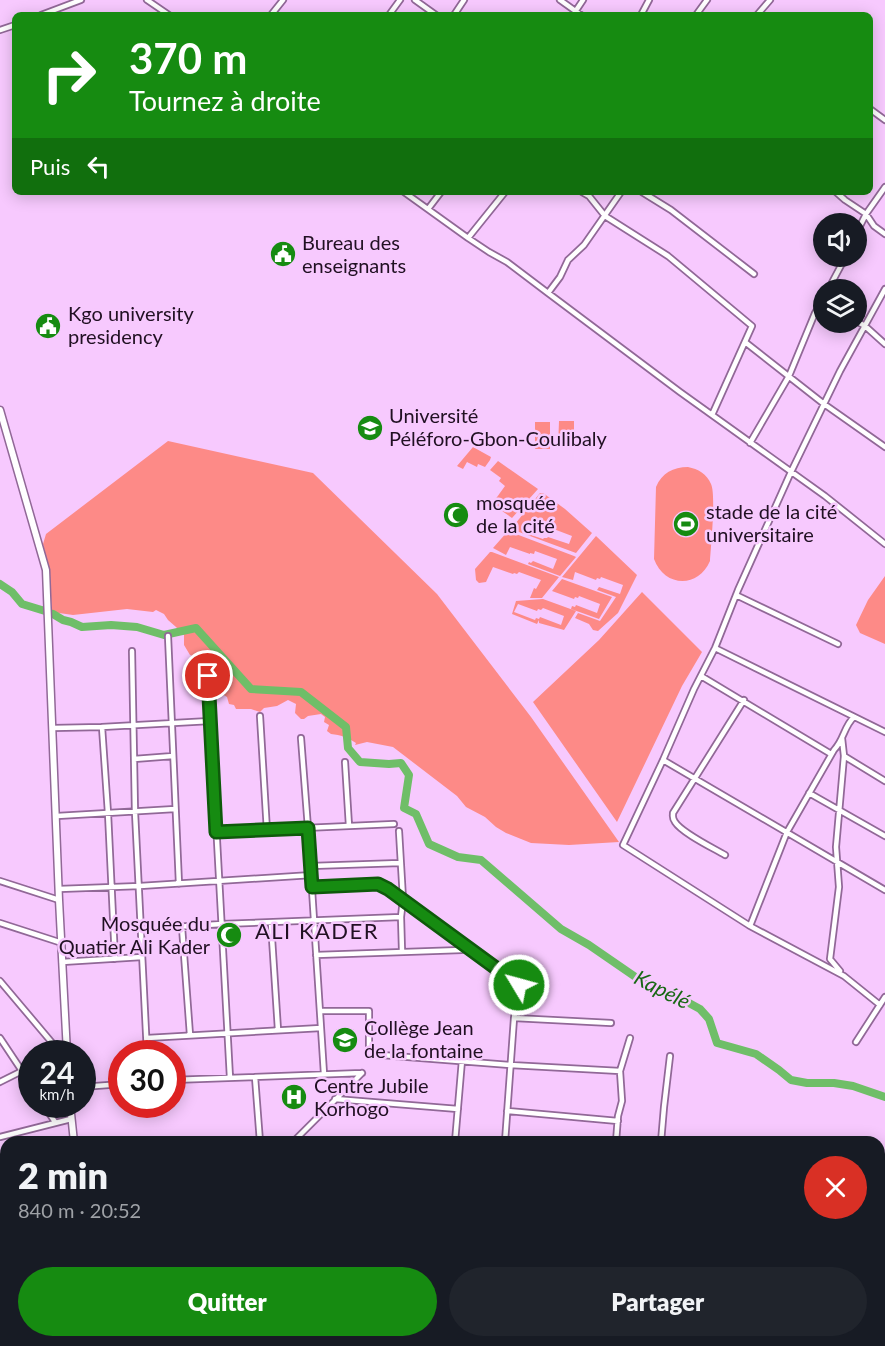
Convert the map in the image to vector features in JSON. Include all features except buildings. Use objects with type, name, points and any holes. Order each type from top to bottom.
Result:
[{"type":"main road","points":[[0,410],[46,570],[67,1040]]},
{"type":"main road","points":[[71,1119],[73,1136]]},
{"type":"street","points":[[49,12],[81,0]]},
{"type":"street","points":[[150,0],[165,12]]},
{"type":"street","points":[[273,12],[283,0]]},
{"type":"street","points":[[415,0],[432,12]]},
{"type":"street","points":[[560,0],[574,12]]},
{"type":"street","points":[[760,12],[770,0]]},
{"type":"street","points":[[867,213],[885,187]]},
{"type":"street","points":[[408,195],[548,292],[825,496],[885,544]]},
{"type":"street","points":[[428,209],[439,195]]},
{"type":"street","points":[[468,238],[503,195]]},
{"type":"street","points":[[587,195],[605,216],[668,256],[752,326],[712,415]]},
{"type":"street","points":[[548,292],[560,277],[568,260],[584,245],[619,195]]},
{"type":"street","points":[[647,195],[754,274]]},
{"type":"street","points":[[839,195],[864,213]]},
{"type":"street","points":[[867,216],[874,226],[885,234]]},
{"type":"street","points":[[867,322],[885,289]]},
{"type":"street","points":[[750,443],[789,376],[813,318]]},
{"type":"street","points":[[867,328],[885,344]]},
{"type":"street","points":[[861,333],[790,472],[715,648],[623,845],[750,926],[844,976],[880,1005]]},
{"type":"street","points":[[745,342],[824,404],[885,447]]},
{"type":"street","points":[[736,595],[838,644]]},
{"type":"street","points":[[168,636],[179,884]]},
{"type":"street","points":[[715,648],[885,732]]},
{"type":"street","points":[[132,651],[135,812],[147,1038],[321,1028]]},
{"type":"street","points":[[208,676],[230,1078]]},
{"type":"street","points":[[701,676],[831,754]]},
{"type":"street","points":[[725,855],[682,830],[675,823],[673,813],[744,700]]},
{"type":"street","points":[[260,716],[267,831]]},
{"type":"street","points":[[750,926],[787,832],[842,738],[848,723],[854,717]]},
{"type":"street","points":[[53,728],[210,721]]},
{"type":"street","points":[[102,727],[115,959]]},
{"type":"street","points":[[301,738],[324,1074]]},
{"type":"street","points":[[842,738],[844,756],[836,847],[839,887],[830,959],[844,976]]},
{"type":"street","points":[[134,759],[173,756]]},
{"type":"street","points":[[844,756],[885,781]]},
{"type":"street","points":[[663,760],[885,890]]},
{"type":"street","points":[[345,762],[349,826]]},
{"type":"street","points":[[809,793],[885,836]]},
{"type":"street","points":[[57,816],[175,809]]},
{"type":"street","points":[[216,832],[394,824]]},
{"type":"street","points":[[399,831],[403,899],[402,951]]},
{"type":"street","points":[[311,866],[400,863]]},
{"type":"street","points":[[59,889],[179,884],[312,874]]},
{"type":"street","points":[[0,881],[59,900]]},
{"type":"street","points":[[312,887],[378,884],[403,899],[519,985]]},
{"type":"street","points":[[141,929],[401,917]]},
{"type":"street","points":[[0,923],[62,944]]},
{"type":"street","points":[[271,923],[278,1030]]},
{"type":"street","points":[[182,927],[190,1035]]},
{"type":"street","points":[[316,955],[462,950],[466,946]]},
{"type":"street","points":[[63,962],[142,957]]},
{"type":"street","points":[[505,1136],[514,1018],[520,976]]},
{"type":"street","points":[[0,981],[47,1040]]},
{"type":"street","points":[[856,1042],[885,997]]},
{"type":"street","points":[[320,1011],[369,1011],[369,1054],[620,1071]]},
{"type":"street","points":[[514,1018],[611,1023]]},
{"type":"street","points":[[0,1038],[18,1065]]},
{"type":"street","points":[[617,1136],[622,1101],[620,1071],[630,1038]]},
{"type":"street","points":[[662,1136],[670,1056]]},
{"type":"street","points":[[456,1136],[462,1060]]},
{"type":"street","points":[[0,1082],[18,1073]]},
{"type":"street","points":[[186,1080],[362,1073],[299,1136]]},
{"type":"street","points":[[255,1077],[260,1136]]},
{"type":"street","points":[[335,1099],[458,1109]]},
{"type":"street","points":[[507,1111],[618,1121]]},
{"type":"street","points":[[52,1118],[55,1122]]},
{"type":"street","points":[[4,1136],[71,1119]]},
{"type":"shaded area","points":[[559,421],[574,421],[574,448],[558,448]]},
{"type":"shaded area","points":[[535,422],[550,422],[550,449],[535,449]]},
{"type":"shaded area","points":[[168,441],[313,473],[437,594],[531,717],[619,842],[569,845],[531,843],[506,833],[485,817],[466,807],[457,796],[393,747],[367,742],[355,745],[356,743],[347,738],[331,734],[327,731],[329,725],[324,722],[325,717],[321,714],[301,719],[295,713],[296,704],[288,700],[277,706],[264,708],[260,712],[251,709],[236,709],[234,705],[229,704],[227,697],[219,692],[219,678],[213,677],[213,667],[205,660],[190,655],[184,645],[184,635],[164,614],[156,610],[153,612],[127,609],[73,615],[52,612],[49,572],[43,544],[46,534]]},
{"type":"shaded area","points":[[473,447],[491,457],[485,467],[478,464],[477,467],[467,462],[463,469],[457,466]]},
{"type":"shaded area","points":[[498,461],[538,489],[512,518],[492,504],[505,486],[499,481],[501,478],[490,470]]},
{"type":"shaded area","points":[[688,467],[702,472],[711,484],[712,533],[710,561],[705,570],[690,580],[681,581],[665,575],[654,559],[656,487],[661,478],[669,472]]},
{"type":"shaded area","points":[[540,493],[543,493],[592,533],[576,553],[511,529]],"holes":[[[525,523],[545,531],[551,528],[572,536],[569,544],[522,532]]]},
{"type":"shaded area","points":[[508,531],[576,557],[560,576],[528,564],[533,561],[553,569],[557,559],[535,551],[534,554],[530,554],[510,547],[506,555],[493,548]]},
{"type":"shaded area","points":[[596,536],[637,575],[618,613],[598,631],[575,618],[578,613],[600,621],[616,597],[597,590],[599,587],[620,594],[623,585],[601,577],[596,580],[575,572],[573,580],[562,577]]},
{"type":"shaded area","points":[[490,552],[559,577],[542,598],[530,598],[534,588],[536,589],[541,580],[519,572],[513,574],[493,567],[486,582],[479,583],[476,580],[475,569]]},
{"type":"shaded area","points":[[885,576],[885,644],[860,633],[856,625],[868,600]]},
{"type":"shaded area","points":[[562,579],[612,597],[599,619],[571,609],[576,605],[597,613],[600,604],[579,596],[574,599],[552,591]]},
{"type":"shaded area","points":[[642,592],[702,652],[682,686],[617,822],[533,702],[599,640]]},
{"type":"shaded area","points":[[543,599],[576,611],[564,630],[539,623],[539,620],[537,624],[512,614],[516,601]],"holes":[[[518,604],[537,611],[543,608],[564,616],[561,625],[540,617],[535,620],[514,612]]]},
{"type":"waterway","points":[[0,584],[12,592],[22,604],[45,611]]},
{"type":"waterway","name":"Kapélé","points":[[53,614],[82,627],[111,625],[137,627],[164,635],[196,628],[251,689],[301,692],[346,727],[348,748],[360,762],[401,763],[409,775],[404,808],[416,814],[429,844],[458,857],[481,860],[561,929],[589,945],[650,987],[678,997],[700,1009],[709,1019],[717,1043],[756,1054],[791,1080],[853,1086],[885,1097]]},
{"type":"place","name":"Bureau des enseignants","points":[[283,254]]},
{"type":"place","name":"Kgo university presidency","points":[[48,326]]},
{"type":"place","name":"Université Péléforo-Gbon-Coulibaly","points":[[370,428]]},
{"type":"place","name":"mosquée de la cité","points":[[456,515]]},
{"type":"place","name":"stade de la cité universitaire","points":[[686,524]]},
{"type":"place","name":"Mosquée du Quatier Ali Kader","points":[[229,935]]},
{"type":"place","name":"Collège Jean de la fontaine","points":[[345,1040]]},
{"type":"place","name":"Centre Jubile Korhogo","points":[[294,1097]]},
{"type":"district","name":"ALI KADER","points":[[317,931]]},
{"type":"route","points":[[208,676],[216,832],[308,828],[312,887],[378,884],[519,985]]}]
